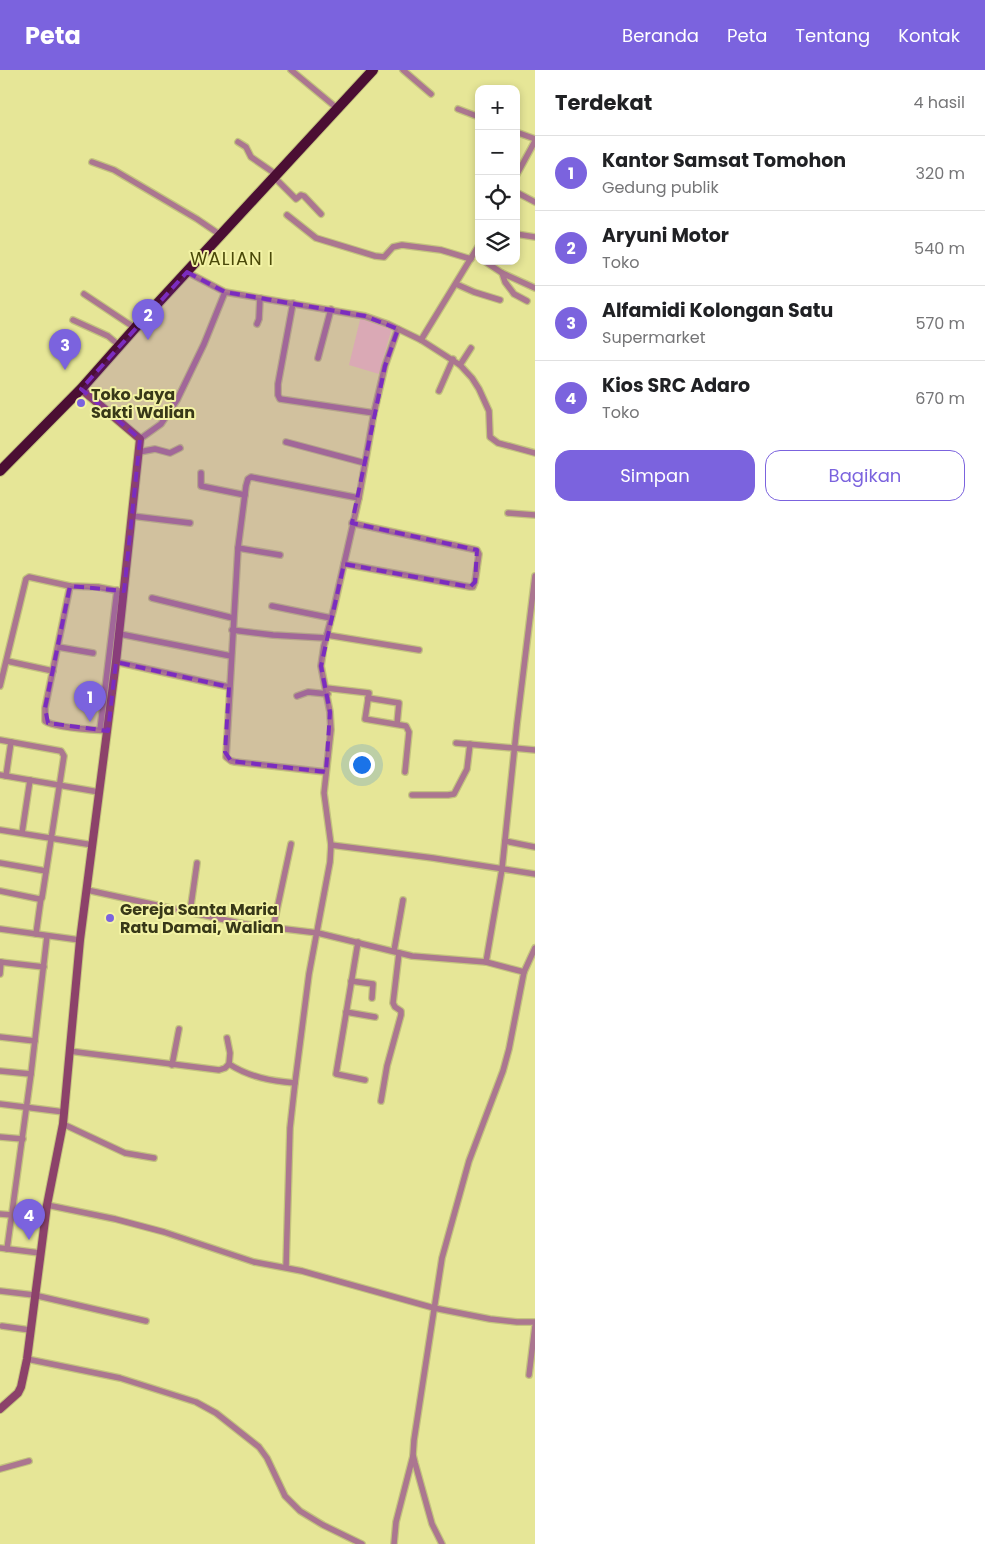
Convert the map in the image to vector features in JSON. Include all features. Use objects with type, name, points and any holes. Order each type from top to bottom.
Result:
[{"type":"highway","points":[[0,472],[81,389],[373,70]]},
{"type":"street","points":[[291,70],[338,109]]},
{"type":"street","points":[[403,70],[431,94]]},
{"type":"street","points":[[458,109],[475,115]]},
{"type":"street","points":[[517,175],[535,140],[520,134]]},
{"type":"street","points":[[238,142],[246,147],[251,157],[276,177],[295,198],[304,196],[321,214]]},
{"type":"street","points":[[92,162],[114,170],[222,236]]},
{"type":"street","points":[[520,194],[535,202]]},
{"type":"street","points":[[287,214],[316,238],[375,256],[384,257],[393,247],[402,245],[474,257],[421,340]]},
{"type":"street","points":[[520,235],[535,237]]},
{"type":"street","points":[[490,265],[502,273],[535,288]]},
{"type":"street","points":[[187,272],[225,292],[371,317],[421,340],[453,359],[472,378],[486,404],[490,437],[498,442],[535,453]]},
{"type":"street","points":[[502,273],[514,294],[527,301]]},
{"type":"street","points":[[456,284],[500,300]]},
{"type":"street","points":[[140,439],[161,424],[177,400],[204,344],[225,292]]},
{"type":"street","points":[[84,294],[135,328]]},
{"type":"street","points":[[258,324],[260,319],[260,298]]},
{"type":"street","points":[[293,303],[278,384],[280,399],[374,413]]},
{"type":"street","points":[[318,358],[331,309]]},
{"type":"street","points":[[73,320],[108,336],[120,346]]},
{"type":"street","points":[[286,1267],[290,1128],[309,974],[318,933],[331,845],[325,805],[326,772],[331,730],[327,692],[321,666],[326,636],[359,498],[374,413],[385,366],[398,329]]},
{"type":"street","points":[[460,365],[472,348]]},
{"type":"street","points":[[439,390],[453,359]]},
{"type":"street","points":[[81,389],[140,439]]},
{"type":"street","points":[[0,1409],[18,1393],[27,1360],[47,1205],[63,1124],[80,940],[93,845],[120,591],[132,516],[140,439]]},
{"type":"street","points":[[286,442],[365,463]]},
{"type":"street","points":[[139,452],[155,449],[170,453],[180,448]]},
{"type":"street","points":[[201,473],[201,486],[245,495]]},
{"type":"street","points":[[326,772],[235,762],[227,759],[225,752],[238,548],[248,479],[253,477],[359,498]]},
{"type":"street","points":[[508,512],[535,515]]},
{"type":"street","points":[[132,516],[190,523]]},
{"type":"street","points":[[344,564],[470,588],[473,587],[475,582],[479,554],[477,550],[352,523]]},
{"type":"street","points":[[238,548],[280,555]]},
{"type":"street","points":[[486,962],[502,869],[535,576]]},
{"type":"street","points":[[0,686],[26,579],[34,577],[70,586],[120,591]]},
{"type":"street","points":[[70,586],[45,708],[46,721],[58,726],[104,731]]},
{"type":"street","points":[[104,731],[120,634],[120,591]]},
{"type":"street","points":[[152,598],[233,618]]},
{"type":"street","points":[[272,606],[331,618]]},
{"type":"street","points":[[232,630],[273,635],[326,636],[419,650]]},
{"type":"street","points":[[120,634],[231,656]]},
{"type":"street","points":[[58,647],[93,653]]},
{"type":"street","points":[[7,661],[53,671]]},
{"type":"street","points":[[116,662],[229,687]]},
{"type":"street","points":[[297,696],[308,692],[369,693],[365,719],[406,726],[409,732],[405,772]]},
{"type":"street","points":[[368,698],[399,702],[397,724]]},
{"type":"street","points":[[0,740],[63,752],[64,758],[60,786],[36,934]]},
{"type":"street","points":[[11,742],[3,775],[99,792]]},
{"type":"street","points":[[456,743],[535,750]]},
{"type":"street","points":[[412,795],[454,794],[467,769],[470,744]]},
{"type":"street","points":[[22,833],[30,780]]},
{"type":"street","points":[[0,830],[93,845]]},
{"type":"street","points":[[505,841],[535,847]]},
{"type":"street","points":[[273,928],[291,844]]},
{"type":"street","points":[[331,845],[535,874]]},
{"type":"street","points":[[0,863],[46,871]]},
{"type":"street","points":[[190,912],[197,863]]},
{"type":"street","points":[[87,890],[244,924],[318,933],[397,952],[435,958],[486,962],[524,972]]},
{"type":"street","points":[[0,891],[41,898]]},
{"type":"street","points":[[381,1101],[387,1066],[401,1015],[393,1003],[403,900]]},
{"type":"street","points":[[0,929],[80,940]]},
{"type":"street","points":[[7,1249],[23,1139],[47,936]]},
{"type":"street","points":[[358,942],[336,1074],[365,1080]]},
{"type":"street","points":[[394,1544],[396,1522],[413,1455],[437,1283],[444,1248],[469,1161],[503,1071],[524,972],[535,948]]},
{"type":"street","points":[[0,974],[1,962],[44,967]]},
{"type":"street","points":[[351,981],[374,984],[372,998]]},
{"type":"street","points":[[346,1012],[375,1017]]},
{"type":"street","points":[[172,1065],[179,1029]]},
{"type":"street","points":[[0,1037],[34,1041]]},
{"type":"street","points":[[69,1052],[219,1070],[229,1064],[230,1053],[227,1038]]},
{"type":"street","points":[[229,1064],[247,1074],[268,1081],[295,1083]]},
{"type":"street","points":[[0,1071],[31,1074]]},
{"type":"street","points":[[0,1104],[64,1112]]},
{"type":"street","points":[[63,1124],[125,1152],[154,1158]]},
{"type":"street","points":[[0,1137],[23,1139]]},
{"type":"street","points":[[47,1205],[115,1219],[164,1232],[254,1262],[286,1267],[434,1308],[490,1319],[535,1322]]},
{"type":"street","points":[[0,1214],[12,1215]]},
{"type":"street","points":[[0,1248],[40,1253]]},
{"type":"street","points":[[0,1292],[34,1295],[146,1321]]},
{"type":"street","points":[[2,1326],[30,1330]]},
{"type":"street","points":[[529,1374],[535,1326]]},
{"type":"street","points":[[27,1360],[120,1378],[196,1402],[216,1413],[259,1447],[267,1458],[285,1496],[300,1511],[323,1525],[362,1544]]},
{"type":"street","points":[[413,1455],[432,1524],[442,1544]]},
{"type":"street","points":[[0,1469],[29,1461]]},
{"type":"highlighted area","points":[[187,272],[225,292],[365,316],[398,329],[385,366],[352,523],[477,550],[475,582],[470,587],[344,564],[321,666],[330,712],[326,772],[231,761],[225,752],[229,687],[116,662],[108,731],[48,723],[45,708],[70,586],[124,591],[140,439],[81,389]]},
{"type":"shaded area","points":[[361,316],[392,327],[379,374],[349,365]]},
{"type":"place","name":"Aryuni Motor","points":[[148,340]]},
{"type":"place","name":"Alfamidi Kolongan Satu","points":[[65,370]]},
{"type":"place","name":"Toko Jaya Sakti Walian","points":[[81,403]]},
{"type":"place","name":"Kantor Samsat Tomohon","points":[[90,722]]},
{"type":"place","name":"Gereja Santa Maria Ratu Damai, Walian","points":[[110,918]]},
{"type":"place","name":"Kios SRC Adaro","points":[[29,1240]]},
{"type":"district","name":"WALIAN I","points":[[232,259]]}]
